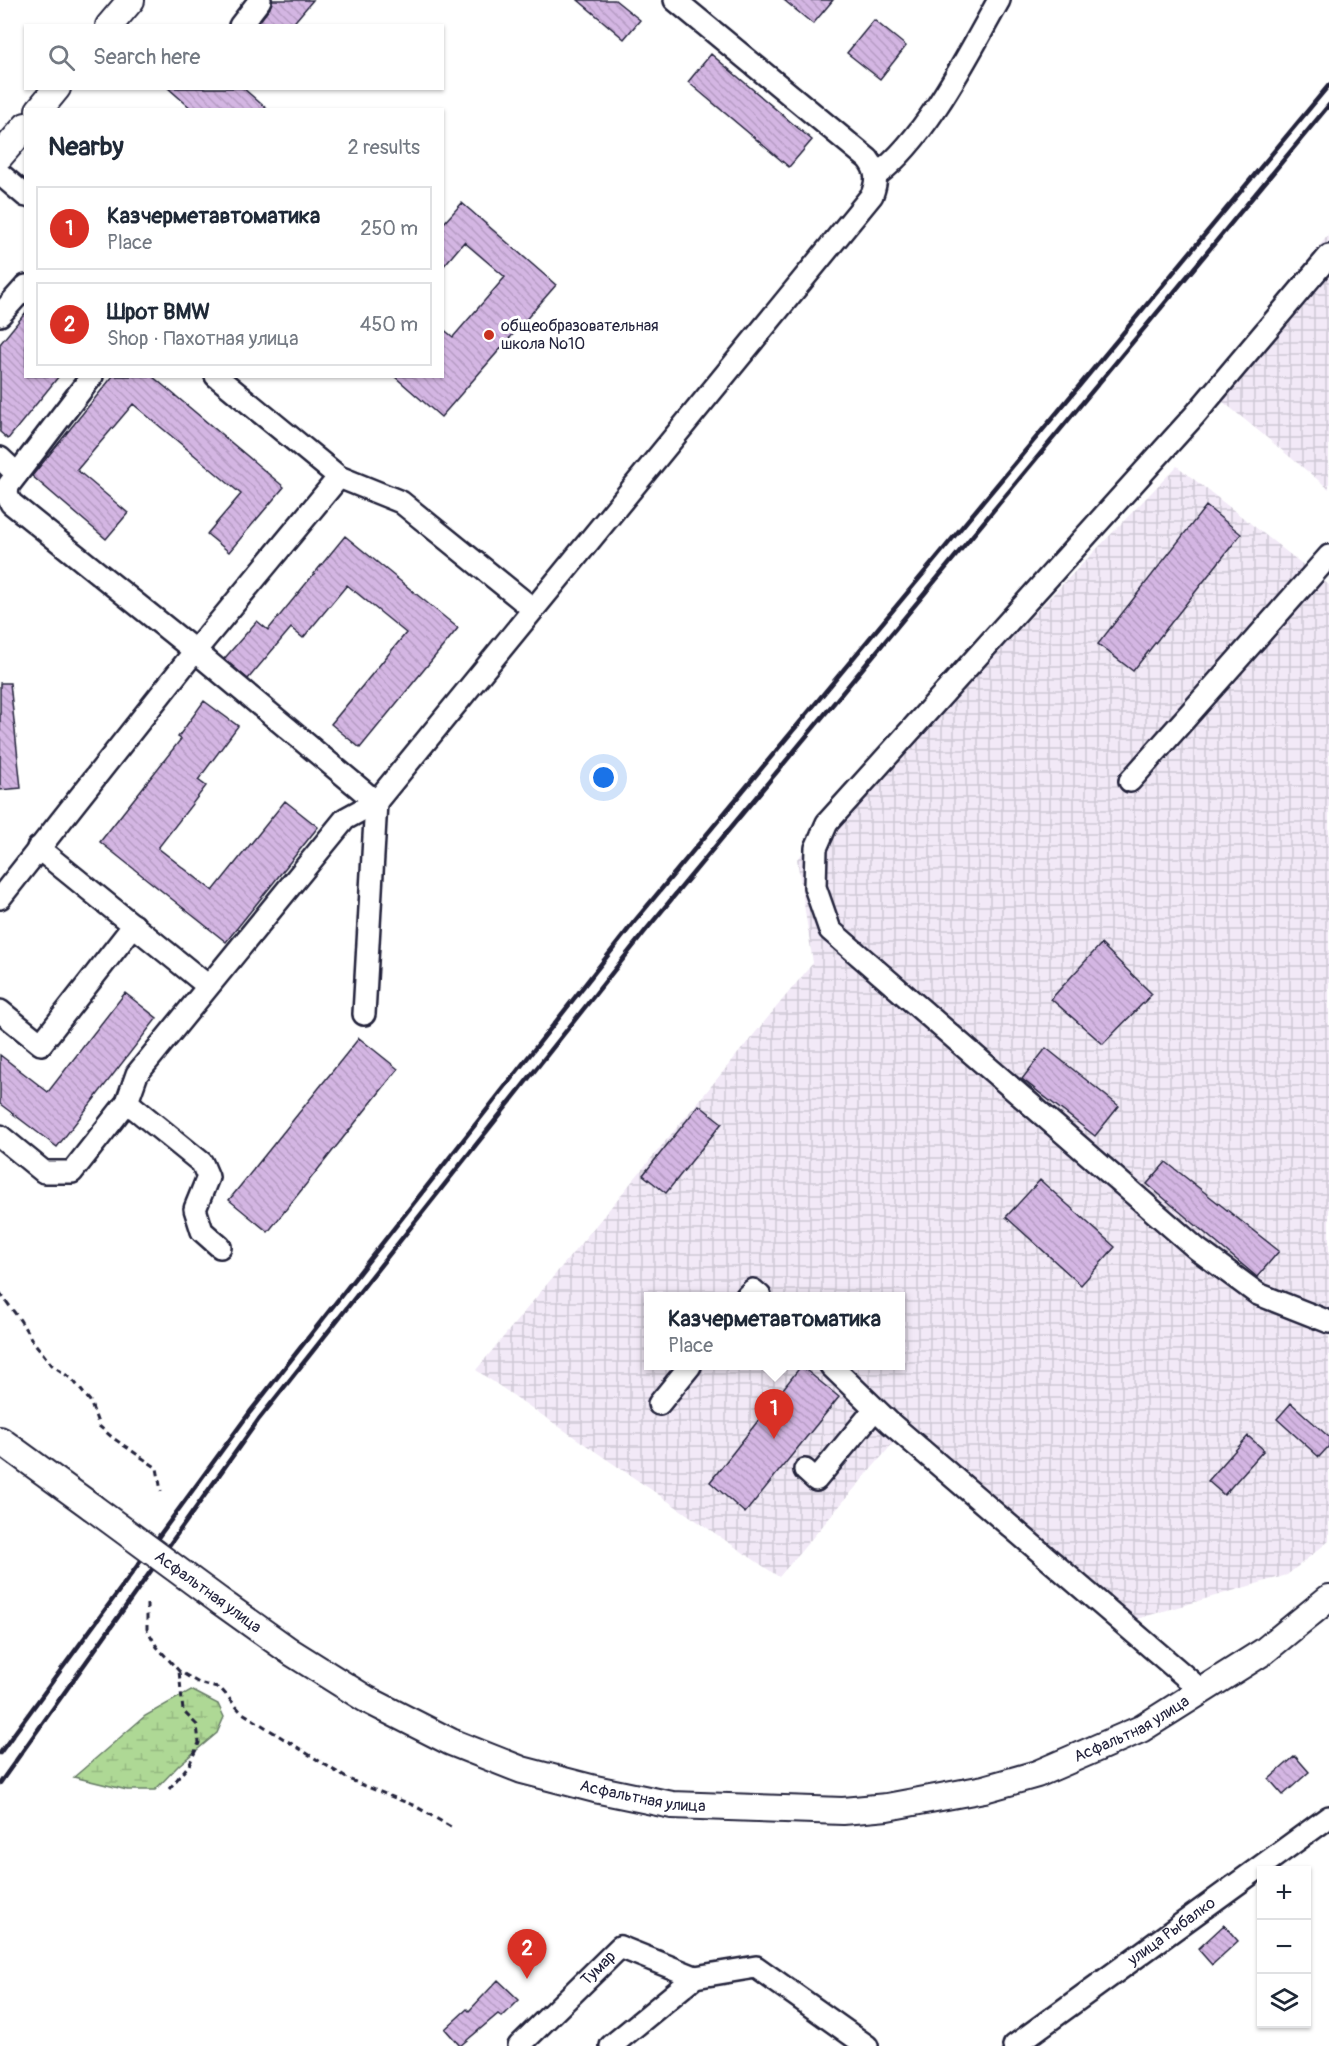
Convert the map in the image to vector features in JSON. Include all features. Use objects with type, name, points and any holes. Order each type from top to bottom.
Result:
[{"type":"main road","points":[[111,24],[131,0]]},
{"type":"main road","points":[[41,108],[55,90]]},
{"type":"main road","points":[[2,149],[24,128]]},
{"type":"main road","name":"Асфальтная улица","points":[[0,1440],[291,1652],[366,1700],[451,1742],[522,1770],[595,1789],[672,1804],[843,1811],[887,1807],[984,1789],[1037,1774],[1141,1729],[1263,1652],[1329,1598]]},
{"type":"street","points":[[242,24],[260,0]]},
{"type":"street","points":[[877,175],[892,164],[935,108],[999,0]]},
{"type":"street","points":[[0,1136],[44,1172],[72,1172],[127,1102],[137,1074],[208,986],[345,819],[376,802],[872,195],[877,175],[868,159],[684,3]]},
{"type":"street","points":[[0,174],[24,194]]},
{"type":"street","points":[[1329,256],[1194,416],[827,823],[816,848],[815,887],[830,930],[1197,1249],[1258,1294],[1329,1322]]},
{"type":"street","points":[[0,315],[24,288]]},
{"type":"street","points":[[90,378],[8,486],[7,495],[11,503],[195,651],[376,802]]},
{"type":"street","points":[[218,378],[339,477],[401,502],[533,609]]},
{"type":"street","points":[[0,459],[17,474]]},
{"type":"street","points":[[0,898],[195,651],[339,477]]},
{"type":"street","points":[[1130,781],[1329,556]]},
{"type":"street","points":[[364,1014],[376,802]]},
{"type":"street","points":[[38,848],[208,986]]},
{"type":"street","points":[[0,1011],[41,1044],[134,925]]},
{"type":"street","points":[[127,1102],[202,1163],[208,1177],[195,1209],[202,1231],[220,1247]]},
{"type":"street","points":[[658,1404],[686,1370]]},
{"type":"street","points":[[836,1370],[875,1409],[1202,1691]]},
{"type":"street","points":[[805,1470],[816,1480],[875,1409]]},
{"type":"street","name":"улица Рыбалко","points":[[1014,2046],[1329,1817]]},
{"type":"street","name":"Тумар","points":[[519,2046],[620,1947],[696,1977]]},
{"type":"street","points":[[611,2046],[696,1977],[756,1967],[867,2046]]},
{"type":"path","points":[[0,1293],[52,1365],[72,1379],[90,1401],[99,1426],[157,1468],[161,1491]]},
{"type":"path","points":[[147,1604],[147,1629],[157,1647],[179,1671],[199,1683],[222,1689],[241,1712],[348,1779],[415,1806],[451,1827]]},
{"type":"path","points":[[169,1789],[189,1766],[200,1743],[197,1725],[183,1711],[179,1671]]},
{"type":"shaded area","points":[[1329,234],[1329,489],[1205,387]]},
{"type":"shaded area","points":[[1177,466],[1329,585],[1329,1541],[1287,1575],[1123,1623],[901,1434],[779,1577],[476,1370],[813,963],[797,859]]},
{"type":"green space","points":[[191,1690],[218,1704],[224,1717],[217,1733],[179,1765],[155,1790],[127,1790],[74,1777],[145,1716]]},
{"type":"building","points":[[272,0],[313,0],[293,24],[258,24],[270,8]]},
{"type":"building","points":[[578,0],[615,0],[640,20],[624,39]]},
{"type":"building","points":[[784,0],[833,0],[813,24]]},
{"type":"building","points":[[874,20],[906,46],[880,79],[847,53]]},
{"type":"building","points":[[711,54],[812,140],[789,167],[688,82]]},
{"type":"building","points":[[170,90],[245,90],[266,108],[191,108]]},
{"type":"building","points":[[462,203],[556,285],[441,417],[396,378],[444,378],[444,330],[453,337],[505,277],[464,242],[444,266],[444,223]]},
{"type":"building","points":[[24,314],[24,378],[57,378],[8,439],[0,432],[0,344]]},
{"type":"building","points":[[111,378],[154,378],[284,487],[229,552],[207,534],[241,494],[133,404],[77,470],[128,513],[106,539],[32,476]]},
{"type":"building","points":[[1206,506],[1241,534],[1133,671],[1098,644]]},
{"type":"building","points":[[345,536],[458,628],[360,748],[331,724],[406,633],[347,585],[303,638],[291,628],[248,679],[224,659],[257,621],[268,630]]},
{"type":"building","points":[[0,683],[10,683],[21,788],[0,790]]},
{"type":"building","points":[[204,701],[238,726],[198,780],[206,786],[158,848],[213,891],[285,801],[318,827],[226,942],[100,842],[181,739],[178,737]]},
{"type":"building","points":[[1101,944],[1152,994],[1103,1044],[1051,999]]},
{"type":"building","points":[[125,993],[157,1018],[57,1147],[0,1104],[0,1055],[48,1092]]},
{"type":"building","points":[[359,1038],[398,1069],[268,1232],[229,1200]]},
{"type":"building","points":[[1046,1048],[1119,1106],[1095,1136],[1022,1079]]},
{"type":"building","points":[[699,1105],[722,1123],[666,1193],[643,1175]]},
{"type":"building","points":[[1166,1162],[1279,1251],[1257,1277],[1147,1184]]},
{"type":"building","points":[[1040,1180],[1115,1247],[1081,1285],[1006,1217]]},
{"type":"building","points":[[798,1370],[806,1370],[839,1397],[745,1513],[710,1482]]},
{"type":"building","points":[[1291,1403],[1329,1437],[1329,1446],[1319,1457],[1277,1419]]},
{"type":"building","points":[[1248,1436],[1264,1450],[1224,1495],[1208,1481]]},
{"type":"building","points":[[1295,1756],[1309,1772],[1283,1795],[1269,1779]]},
{"type":"building","points":[[1224,1925],[1238,1941],[1212,1965],[1198,1949]]},
{"type":"building","points":[[498,1980],[519,2000],[502,2017],[498,2014],[460,2046],[445,2029],[467,2009],[469,2011]]},
{"type":"railway","points":[[0,1753],[250,1412],[634,922],[1329,85]]},
{"type":"railway","points":[[0,1783],[259,1419],[646,930],[1329,105]]},
{"type":"place","name":"общеобразовательная школа №10","points":[[489,335]]},
{"type":"place","name":"Казчерметавтоматика","points":[[774,1439]]},
{"type":"place","name":"Шрот BMW","points":[[527,1979]]}]
